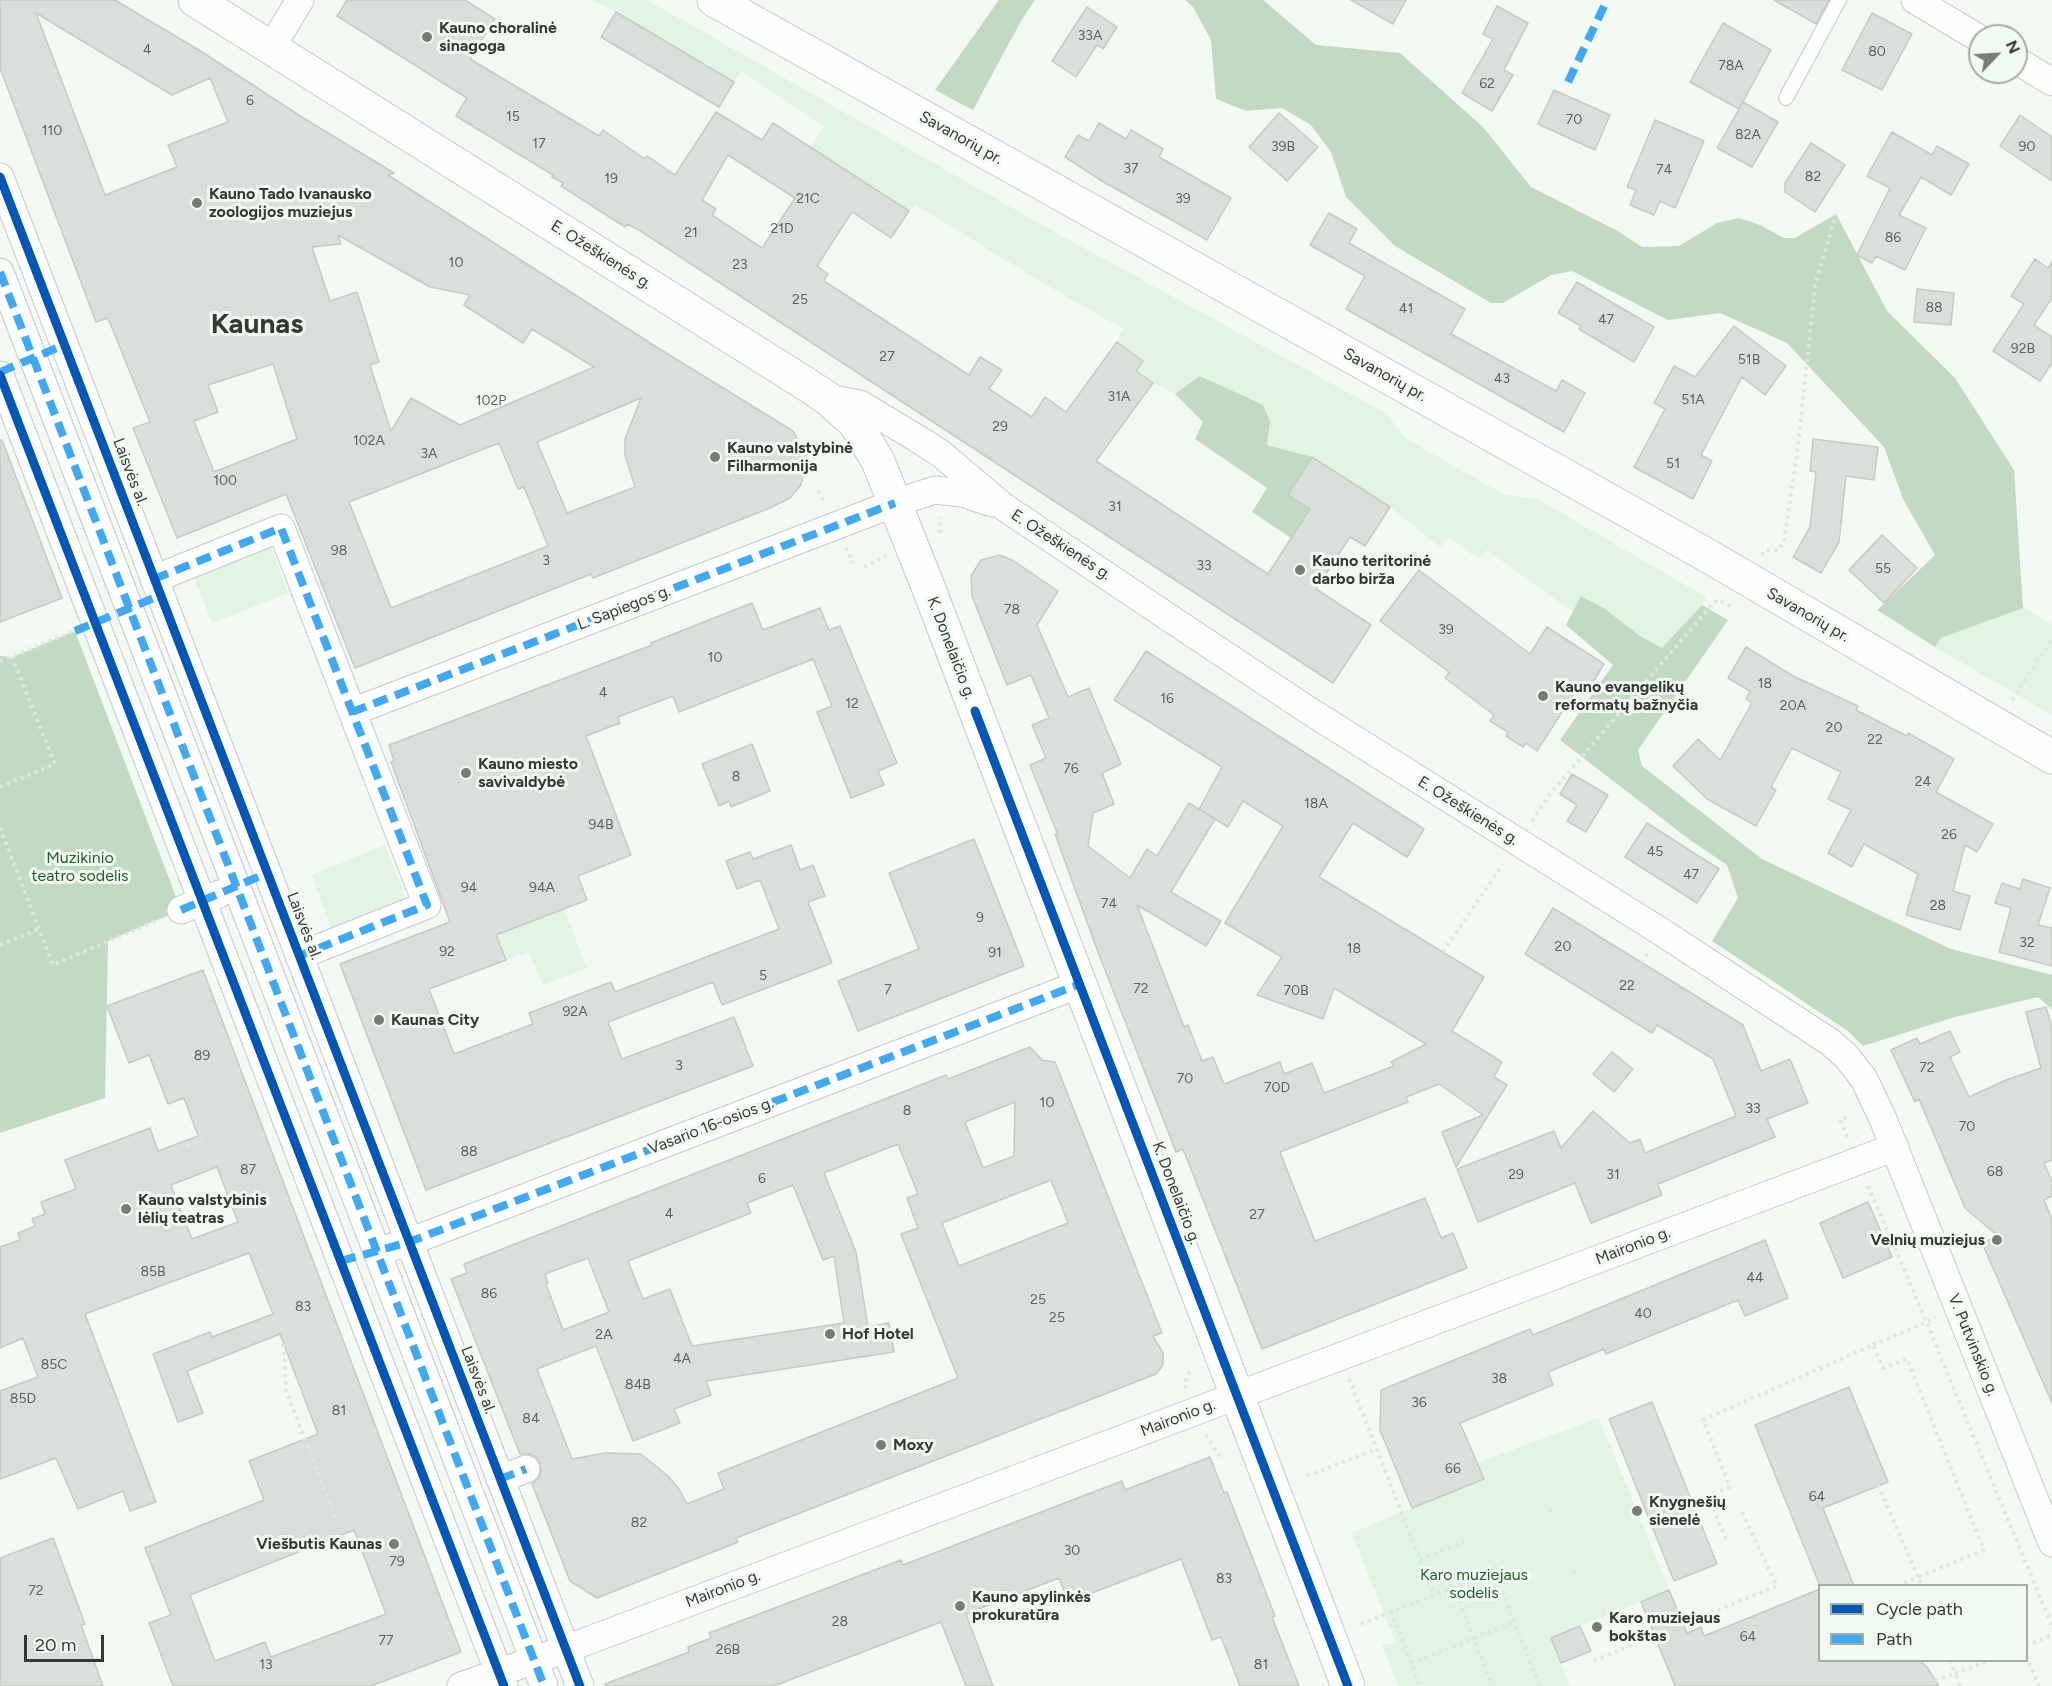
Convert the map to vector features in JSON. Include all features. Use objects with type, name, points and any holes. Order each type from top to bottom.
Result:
[{"type":"street","name":"E. Ožeškienės g.","points":[[195,0],[827,398],[860,404],[940,453],[1004,507],[1311,712],[1660,931],[1830,1042],[1846,1056],[1864,1079],[1895,1147]]},
{"type":"street","points":[[271,48],[300,0]]},
{"type":"street","name":"Savanorių pr.","points":[[714,0],[1703,553],[2052,757]]},
{"type":"street","points":[[1915,0],[1968,32]]},
{"type":"street","points":[[2028,67],[2052,82]]},
{"type":"street","name":"Laisvės al.","points":[[0,177],[580,1686]]},
{"type":"street","points":[[0,272],[543,1686]]},
{"type":"street","points":[[64,345],[0,373],[85,627],[192,906],[341,1261],[501,1680]]},
{"type":"street","name":"K. Donelaičio g.","points":[[827,398],[855,423],[878,461],[895,503],[1348,1686]]},
{"type":"street","name":"E. Ožeškienės g.","points":[[895,503],[935,490],[962,493],[1004,507]]},
{"type":"street","name":"L. Sapiegos g.","points":[[352,712],[895,503]]},
{"type":"street","name":"Laisvės al.","points":[[85,627],[129,608],[158,587],[281,528],[427,905],[299,956]]},
{"type":"street","points":[[192,906],[267,873]]},
{"type":"street","name":"Vasario 16-osios g.","points":[[341,1261],[409,1242],[1080,984]]},
{"type":"street","name":"Maironio g.","points":[[461,1686],[501,1680],[534,1660],[1895,1147]]},
{"type":"street","name":"V. Putvinskio g.","points":[[1895,1147],[2052,1544]]},
{"type":"street","points":[[500,1479],[526,1469]]},
{"type":"lane","points":[[1786,98],[1839,0]]},
{"type":"path","points":[[1747,579],[1764,551],[1779,550],[1784,541],[1798,446],[1815,286],[1836,214]]},
{"type":"path","points":[[1550,794],[1708,608]]},
{"type":"path","points":[[0,662],[85,627]]},
{"type":"path","points":[[1996,724],[2052,638]]},
{"type":"path","points":[[0,787],[56,764],[12,657]]},
{"type":"path","points":[[0,828],[53,965],[192,906]]},
{"type":"path","points":[[1443,952],[1518,842]]},
{"type":"path","points":[[0,945],[39,929]]},
{"type":"path","points":[[1877,1104],[1840,1120],[1927,1322],[2052,1626]]},
{"type":"path","points":[[187,1146],[206,1137]]},
{"type":"path","points":[[1726,1539],[1708,1496],[1730,1487],[1703,1420],[1927,1322]]},
{"type":"path","points":[[284,1344],[286,1392],[336,1520]]},
{"type":"path","points":[[1873,1345],[1883,1368],[1907,1359],[1984,1550],[1901,1584]]},
{"type":"path","points":[[1340,1356],[1434,1594]]},
{"type":"path","points":[[1188,1392],[1184,1383],[1192,1367]]},
{"type":"path","points":[[1202,1429],[1220,1457]]},
{"type":"path","points":[[1307,1476],[1377,1449]]},
{"type":"path","points":[[1878,1485],[1920,1584]]},
{"type":"path","points":[[1549,1510],[1556,1508]]},
{"type":"path","points":[[1683,1624],[1777,1586],[1740,1508]]},
{"type":"path","points":[[342,1535],[349,1552]]},
{"type":"path","points":[[1420,1559],[1470,1539]]},
{"type":"path","points":[[1573,1573],[1581,1570]]},
{"type":"path","points":[[1361,1624],[1494,1571],[1540,1686]]},
{"type":"path","points":[[1454,1587],[1492,1686]]},
{"type":"path","points":[[1391,1611],[1420,1686]]},
{"type":"path","points":[[1411,1663],[1515,1622]]},
{"type":"path","points":[[1594,1661],[1669,1629]]},
{"type":"path","points":[[2028,1645],[2052,1635]]},
{"type":"path","points":[[2028,1661],[2039,1686]]},
{"type":"path","points":[[1951,1662],[1960,1686]]},
{"type":"path","points":[[1935,1680],[1984,1662]]},
{"type":"green space","points":[[592,0],[647,0],[1051,230],[1387,414],[1405,438],[1503,494],[1539,500],[1706,597],[1702,605],[1662,648],[1640,636],[1605,609],[1582,596],[1573,612],[1487,550],[1478,559],[1450,537],[1440,547],[1390,507],[1312,457],[1267,445],[1270,421],[1201,376],[1175,394],[1153,383],[1136,371],[1143,361],[1117,342],[1123,329],[916,205],[909,211],[811,147],[824,126],[741,71],[734,82]]},
{"type":"green space","points":[[999,0],[1035,0],[1021,21],[973,110],[935,90]]},
{"type":"green space","points":[[1185,0],[1263,0],[1316,45],[1400,53],[1483,127],[1531,187],[1616,230],[1642,247],[1679,246],[1717,223],[1739,218],[1760,225],[1784,238],[1795,238],[1836,214],[1887,311],[1955,378],[2014,470],[2023,608],[1941,638],[1935,647],[1877,610],[1935,555],[1903,499],[1884,447],[1787,343],[1720,313],[1668,320],[1572,271],[1551,275],[1503,303],[1491,303],[1395,246],[1346,197],[1331,152],[1311,125],[1282,108],[1246,111],[1216,99],[1211,40],[1193,7]]},
{"type":"green space","points":[[1200,376],[1263,405],[1270,421],[1267,445],[1312,457],[1288,494],[1310,509],[1291,538],[1252,512],[1267,488],[1195,439],[1203,422],[1175,394]]},
{"type":"green space","points":[[270,544],[288,593],[212,623],[193,574]]},
{"type":"green space","points":[[1581,596],[1605,609],[1640,636],[1662,648],[1702,605],[1728,620],[1638,750],[1642,766],[1762,859],[1951,949],[2052,975],[2052,1009],[2038,997],[1955,1017],[1863,1046],[1848,1031],[1712,941],[1738,898],[1727,865],[1690,840],[1560,740],[1613,665],[1566,625]]},
{"type":"green space","points":[[2023,608],[2052,624],[2052,715],[1935,647],[1941,638]]},
{"type":"green space","name":"Muzikinio teatro sodelis","points":[[75,631],[181,910],[108,941],[105,1098],[0,1133],[0,656],[12,657]]},
{"type":"green space","points":[[385,845],[406,899],[331,928],[312,875]]},
{"type":"green space","points":[[506,900],[517,927],[564,909],[587,968],[543,985],[529,952],[506,960],[486,908]]},
{"type":"green space","name":"Karo muziejaus sodelis","points":[[1599,1418],[1669,1590],[1551,1638],[1570,1686],[1398,1686],[1382,1645],[1396,1644],[1352,1533],[1483,1479],[1477,1463]]},
{"type":"building","points":[[0,0],[115,0],[394,173],[388,175],[658,348],[793,431],[806,458],[801,485],[790,498],[770,508],[593,578],[591,574],[355,668],[286,494],[177,538],[133,428],[150,422],[108,318],[96,322],[0,68]],"holes":[[[36,13],[172,95],[210,78],[228,122],[168,145],[177,167],[105,195]],[[338,235],[430,287],[470,295],[464,305],[523,343],[532,329],[594,367],[460,425],[411,398],[391,431],[370,365],[379,362],[357,292],[330,301],[312,247],[341,244]],[[273,364],[297,439],[214,472],[194,421],[218,412],[208,385]],[[641,398],[625,439],[625,455],[635,487],[567,513],[537,442]],[[499,443],[518,489],[524,487],[548,546],[391,608],[349,502]]]},
{"type":"building","points":[[347,0],[465,0],[495,19],[470,59],[599,136],[603,130],[645,159],[647,156],[675,175],[716,112],[762,140],[773,123],[909,211],[891,238],[852,212],[817,266],[828,274],[824,281],[969,375],[980,357],[1002,370],[989,389],[1032,417],[1045,397],[1066,412],[1117,342],[1143,361],[1136,371],[1153,383],[1096,461],[1268,574],[1310,509],[1288,495],[1312,457],[1390,507],[1365,546],[1350,537],[1316,589],[1371,625],[1333,683],[639,230],[627,224],[625,227],[561,186],[563,183],[552,177],[553,175],[456,116],[467,98],[337,16]],"holes":[[[728,155],[795,198],[762,248],[712,215],[716,209],[702,200]]]},
{"type":"building","points":[[1351,0],[1406,0],[1393,24]]},
{"type":"building","points":[[1774,0],[1829,0],[1816,24]]},
{"type":"building","points":[[1497,6],[1528,23],[1504,70],[1513,75],[1492,111],[1462,93],[1493,39],[1483,34]]},
{"type":"building","points":[[1087,7],[1117,27],[1103,49],[1097,45],[1076,77],[1052,61]]},
{"type":"building","points":[[616,12],[734,82],[719,107],[601,37]]},
{"type":"building","points":[[1872,13],[1912,34],[1882,90],[1842,70]]},
{"type":"building","points":[[1723,23],[1771,50],[1739,109],[1690,82]]},
{"type":"building","points":[[1554,90],[1610,115],[1595,150],[1538,124]]},
{"type":"building","points":[[1743,102],[1778,122],[1752,167],[1717,148]]},
{"type":"building","points":[[1279,113],[1318,147],[1287,181],[1249,147]]},
{"type":"building","points":[[2020,115],[2052,137],[2052,181],[2000,146]]},
{"type":"building","points":[[1655,120],[1704,141],[1675,208],[1660,201],[1654,215],[1630,205],[1636,190],[1627,187]]},
{"type":"building","points":[[1099,123],[1126,139],[1131,130],[1163,149],[1159,157],[1231,198],[1207,240],[1102,181],[1065,157],[1078,135],[1089,141]]},
{"type":"building","points":[[1892,132],[1932,155],[1937,146],[1969,164],[1951,195],[1921,177],[1899,215],[1926,228],[1905,270],[1876,256],[1872,263],[1857,255],[1890,188],[1867,176]]},
{"type":"building","points":[[1811,143],[1845,165],[1815,212],[1785,192],[1785,183]]},
{"type":"building","points":[[1329,213],[1357,229],[1349,243],[1465,309],[1451,334],[1556,391],[1562,380],[1585,393],[1564,432],[1346,309],[1365,276],[1310,245]]},
{"type":"building","points":[[2035,259],[2048,268],[2052,262],[2052,298],[2034,325],[2052,337],[2052,363],[2040,381],[1993,351],[2024,304],[2011,296]]},
{"type":"building","points":[[1577,282],[1654,327],[1634,362],[1579,329],[1581,326],[1558,313]]},
{"type":"building","points":[[1917,289],[1954,293],[1951,325],[1914,322]]},
{"type":"building","points":[[1734,326],[1786,366],[1765,395],[1742,377],[1701,455],[1712,461],[1693,499],[1634,467],[1665,409],[1654,403],[1674,366],[1695,377]]},
{"type":"building","points":[[1813,439],[1878,447],[1874,480],[1846,476],[1839,542],[1821,573],[1793,557],[1810,527],[1816,472],[1810,471]]},
{"type":"building","points":[[0,440],[2,440],[62,598],[0,622]]},
{"type":"building","points":[[1882,535],[1917,568],[1884,603],[1849,570]]},
{"type":"building","points":[[1000,555],[1014,561],[1058,591],[1037,625],[1068,697],[1089,688],[1121,764],[1102,773],[1114,804],[1093,813],[1088,846],[1130,878],[1147,849],[1157,856],[1189,803],[1215,819],[1171,892],[1221,921],[1206,946],[1137,905],[1184,1027],[1188,1025],[1202,1061],[1213,1057],[1224,1084],[1280,1062],[1284,1074],[1312,1063],[1324,1093],[1394,1066],[1391,1062],[1426,1044],[1334,988],[1323,1019],[1257,995],[1282,957],[1225,923],[1283,826],[1243,801],[1228,827],[1199,809],[1222,767],[1114,700],[1146,651],[1424,829],[1407,857],[1353,823],[1319,877],[1484,977],[1452,1031],[1502,1062],[1494,1077],[1507,1085],[1456,1167],[1442,1132],[1483,1115],[1439,1084],[1406,1097],[1408,1102],[1280,1152],[1315,1241],[1425,1198],[1441,1238],[1453,1233],[1467,1268],[1262,1349],[1183,1149],[1176,1152],[1098,952],[1055,834],[1058,835],[1030,765],[1046,758],[1032,725],[1049,718],[1031,675],[1007,685],[972,596],[971,576],[981,560]]},
{"type":"building","points":[[1419,570],[1530,654],[1547,627],[1604,664],[1590,687],[1582,681],[1537,751],[1526,743],[1523,747],[1506,736],[1508,732],[1490,721],[1494,715],[1445,678],[1449,672],[1380,621]]},
{"type":"building","points":[[752,603],[763,630],[820,608],[829,630],[840,626],[897,763],[878,771],[884,785],[851,798],[817,712],[832,706],[813,659],[679,712],[673,696],[618,717],[620,723],[586,736],[631,855],[578,876],[587,900],[496,935],[506,960],[429,989],[454,1054],[533,1024],[529,1013],[611,982],[615,992],[779,929],[760,880],[737,889],[726,861],[750,852],[753,859],[791,845],[800,870],[813,865],[825,896],[808,902],[832,963],[722,1005],[713,982],[608,1022],[622,1059],[734,1017],[753,1066],[426,1190],[340,964],[450,922],[391,762],[394,761],[389,745],[652,645],[651,643]]},
{"type":"building","points":[[1746,647],[1793,676],[1858,706],[1856,710],[1907,736],[1908,733],[1954,759],[1936,792],[1993,824],[1977,852],[1965,845],[1953,891],[1970,896],[1960,930],[1906,915],[1918,874],[1864,844],[1852,867],[1828,853],[1851,810],[1828,799],[1841,772],[1792,748],[1771,787],[1776,790],[1756,826],[1707,799],[1673,766],[1698,739],[1720,760],[1752,703],[1746,699],[1750,691],[1728,678]]},
{"type":"building","points":[[752,744],[770,791],[731,807],[729,801],[719,806],[702,764]]},
{"type":"building","points":[[1572,774],[1608,795],[1586,832],[1567,821],[1577,805],[1560,794]]},
{"type":"building","points":[[1647,823],[1719,869],[1697,903],[1625,857]]},
{"type":"building","points":[[974,839],[1024,966],[858,1031],[838,981],[919,949],[889,873]]},
{"type":"building","points":[[2023,879],[2050,888],[2038,925],[2052,928],[2052,966],[1999,952],[2011,908],[1995,903],[2002,883],[2020,889]]},
{"type":"building","points":[[1553,908],[1743,1025],[1761,1071],[1790,1059],[1808,1103],[1767,1119],[1775,1137],[1658,1184],[1662,1195],[1591,1223],[1575,1183],[1478,1222],[1457,1169],[1554,1131],[1561,1148],[1593,1111],[1630,1143],[1640,1139],[1645,1153],[1736,1116],[1713,1059],[1657,1025],[1652,1033],[1525,954]]},
{"type":"building","points":[[203,970],[461,1652],[371,1686],[173,1686],[149,1623],[171,1615],[145,1548],[264,1500],[249,1461],[318,1434],[280,1334],[187,1371],[203,1413],[178,1422],[153,1354],[210,1332],[212,1337],[273,1314],[249,1253],[85,1314],[156,1502],[130,1511],[123,1491],[78,1509],[56,1458],[0,1479],[0,1391],[38,1377],[23,1338],[0,1348],[0,1247],[20,1240],[18,1233],[35,1226],[32,1219],[45,1214],[41,1202],[76,1189],[65,1160],[150,1128],[158,1151],[198,1136],[184,1098],[168,1104],[149,1055],[129,1063],[107,1006]],"holes":[[[217,1167],[238,1222],[192,1239],[171,1185]],[[354,1530],[386,1614],[271,1657],[265,1642],[215,1661],[190,1595]]]},
{"type":"building","points":[[2046,1007],[2052,1029],[2052,1160],[2044,1163],[2052,1181],[2052,1196],[2044,1200],[2052,1219],[2052,1403],[1982,1243],[1998,1236],[1965,1208],[1919,1099],[1915,1102],[1891,1050],[1917,1038],[1920,1044],[1950,1031],[1960,1052],[1950,1057],[1969,1097],[2006,1080],[2041,1068],[2026,1012]]},
{"type":"building","points":[[1030,1047],[1042,1060],[1055,1062],[1162,1333],[1153,1336],[1163,1353],[1163,1365],[1156,1374],[736,1538],[738,1542],[597,1598],[570,1581],[532,1484],[541,1472],[540,1463],[535,1456],[520,1454],[451,1279],[467,1273],[464,1264],[946,1075],[948,1079]],"holes":[[[1015,1102],[1014,1156],[983,1168],[965,1122]],[[898,1144],[918,1194],[907,1198],[918,1228],[901,1234],[958,1378],[718,1473],[724,1489],[687,1504],[679,1489],[668,1476],[641,1454],[605,1453],[572,1459],[537,1369],[596,1346],[633,1441],[680,1423],[674,1409],[711,1395],[706,1381],[894,1352],[889,1323],[868,1327],[856,1252],[824,1173]],[[1051,1180],[1068,1223],[959,1266],[942,1223]],[[793,1185],[823,1260],[834,1256],[844,1323],[692,1346],[670,1289],[643,1299],[628,1261],[751,1213],[747,1203]],[[588,1258],[609,1312],[563,1330],[546,1284],[548,1283],[545,1274]]]},
{"type":"building","points":[[1612,1052],[1633,1069],[1614,1092],[1593,1074]]},
{"type":"building","points":[[1868,1202],[1892,1257],[1843,1278],[1820,1223]]},
{"type":"building","points":[[1765,1240],[1788,1298],[1745,1316],[1738,1300],[1606,1354],[1604,1349],[1548,1372],[1553,1385],[1460,1423],[1484,1479],[1412,1508],[1380,1430],[1381,1390],[1530,1329],[1533,1335]]},
{"type":"building","points":[[1849,1387],[1888,1482],[1823,1508],[1853,1584],[1819,1584],[1755,1425]]},
{"type":"building","points":[[1652,1402],[1717,1564],[1674,1581],[1609,1419]]},
{"type":"building","points":[[1210,1457],[1224,1493],[1227,1492],[1275,1616],[1272,1617],[1299,1686],[1240,1686],[1221,1637],[1212,1640],[1181,1559],[1068,1602],[1059,1578],[966,1614],[993,1686],[966,1686],[941,1622],[774,1686],[606,1686],[605,1684],[689,1652],[688,1647],[711,1638],[709,1633],[901,1560],[903,1565],[1122,1481],[1125,1490]]},
{"type":"building","points":[[53,1538],[85,1624],[81,1625],[103,1686],[0,1686],[0,1558]]},
{"type":"building","points":[[1669,1590],[1687,1633],[1701,1627],[1704,1636],[1818,1590],[1818,1662],[1921,1662],[1939,1686],[1675,1686],[1641,1602]]},
{"type":"building","points":[[1580,1626],[1591,1651],[1561,1663],[1551,1638]]},
{"type":"marked path","points":[[1568,82],[1607,0]]},
{"type":"marked path","points":[[0,272],[544,1686]]},
{"type":"marked path","points":[[0,372],[64,345]]},
{"type":"marked path","points":[[352,712],[895,503]]},
{"type":"marked path","points":[[154,579],[281,528],[427,905],[299,956]]},
{"type":"marked path","points":[[75,631],[161,595]]},
{"type":"marked path","points":[[181,910],[267,873]]},
{"type":"marked path","points":[[341,1261],[409,1242],[1080,984]]},
{"type":"marked path","points":[[500,1479],[526,1469]]},
{"type":"cycle path","points":[[0,177],[580,1686]]},
{"type":"cycle path","points":[[0,375],[504,1686]]},
{"type":"cycle path","points":[[975,711],[1348,1686]]},
{"type":"place","name":"Kauno choralinė sinagoga","points":[[427,37]]},
{"type":"place","name":"Kauno Tado Ivanausko zoologijos muziejus","points":[[197,203]]},
{"type":"place","name":"Kauno valstybinė Filharmonija","points":[[715,457]]},
{"type":"place","name":"Kauno teritorinė darbo birža","points":[[1300,570]]},
{"type":"place","name":"Kauno evangelikų reformatų bažnyčia","points":[[1543,696]]},
{"type":"place","name":"Kauno miesto savivaldybė","points":[[466,773]]},
{"type":"place","name":"Kaunas City","points":[[379,1020]]},
{"type":"place","name":"Kauno valstybinis lėlių teatras","points":[[126,1209]]},
{"type":"place","name":"Velnių muziejus","points":[[1997,1240]]},
{"type":"place","name":"Hof Hotel","points":[[830,1334]]},
{"type":"place","name":"Moxy","points":[[881,1445]]},
{"type":"place","name":"Knygnešių sienelė","points":[[1637,1511]]},
{"type":"place","name":"Viešbutis Kaunas","points":[[394,1544]]},
{"type":"place","name":"Kauno apylinkės prokuratūra","points":[[960,1606]]},
{"type":"place","name":"Karo muziejaus bokštas","points":[[1597,1627]]},
{"type":"district","name":"Kaunas","points":[[257,325]]}]
